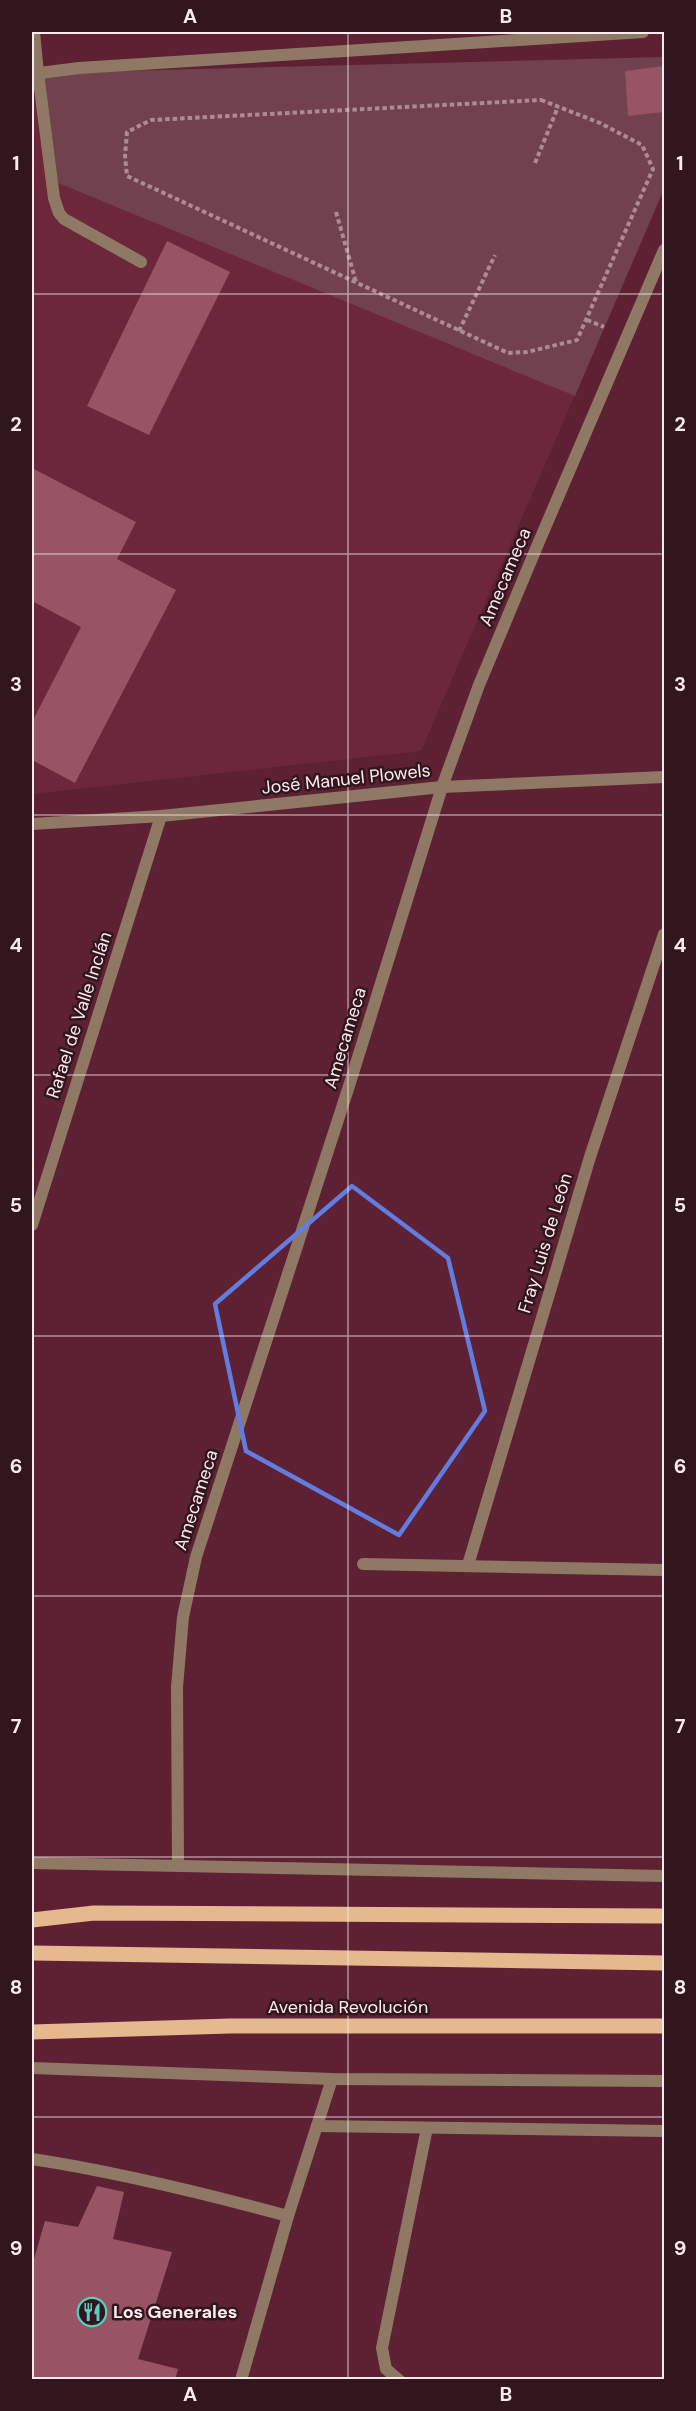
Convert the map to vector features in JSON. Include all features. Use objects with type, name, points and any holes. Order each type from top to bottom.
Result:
[{"type":"main road","points":[[32,1920],[94,1913],[664,1916]]},
{"type":"main road","points":[[32,1953],[664,1963]]},
{"type":"main road","name":"Avenida Revolución","points":[[32,2032],[230,2026],[664,2026]]},
{"type":"street","points":[[34,32],[35,74],[58,213],[64,219],[141,262]]},
{"type":"street","points":[[35,74],[79,68],[643,32]]},
{"type":"street","name":"Amecameca","points":[[178,1865],[177,1687],[183,1617],[196,1557],[349,1086],[442,787],[479,685],[533,554],[664,250]]},
{"type":"street","name":"José Manuel Plowels","points":[[32,824],[161,816],[442,787],[664,777]]},
{"type":"street","name":"Rafael de Valle Inclán","points":[[32,1225],[161,816]]},
{"type":"street","name":"Fray Luis de León","points":[[468,1565],[590,1157],[664,934]]},
{"type":"street","points":[[363,1564],[664,1570]]},
{"type":"street","points":[[32,1863],[664,1876]]},
{"type":"street","points":[[32,2068],[332,2079],[664,2081]]},
{"type":"street","points":[[241,2379],[288,2216],[332,2079]]},
{"type":"street","points":[[317,2126],[664,2131]]},
{"type":"street","points":[[399,2379],[386,2369],[382,2348],[427,2128]]},
{"type":"street","points":[[32,2159],[108,2172],[288,2216]]},
{"type":"path","points":[[541,100],[558,107],[600,123],[642,145],[653,170],[578,339],[527,352],[508,353],[127,176],[125,156],[127,132],[151,120],[541,100]]},
{"type":"path","points":[[535,163],[558,107]]},
{"type":"path","points":[[336,212],[357,282]]},
{"type":"path","points":[[459,331],[495,255]]},
{"type":"highlighted area","points":[[352,1186],[448,1258],[485,1411],[399,1535],[246,1451],[215,1304]]},
{"type":"shaded area","points":[[664,57],[664,189],[575,396],[51,180],[38,73]]},
{"type":"shaded area","points":[[59,96],[664,189],[421,751],[32,794],[32,103]]},
{"type":"building","points":[[664,66],[664,112],[628,116],[625,71]]},
{"type":"building","points":[[167,241],[230,272],[149,435],[87,406]]},
{"type":"building","points":[[32,468],[136,522],[117,559],[176,590],[75,783],[32,760],[32,722],[81,627],[32,601]]},
{"type":"building","name":"Los Generales","points":[[97,2186],[124,2192],[113,2239],[172,2252],[138,2359],[178,2369],[175,2380],[32,2380],[32,2266],[45,2221],[78,2227]]},
{"type":"place","name":"Los Generales","points":[[92,2312]]}]
